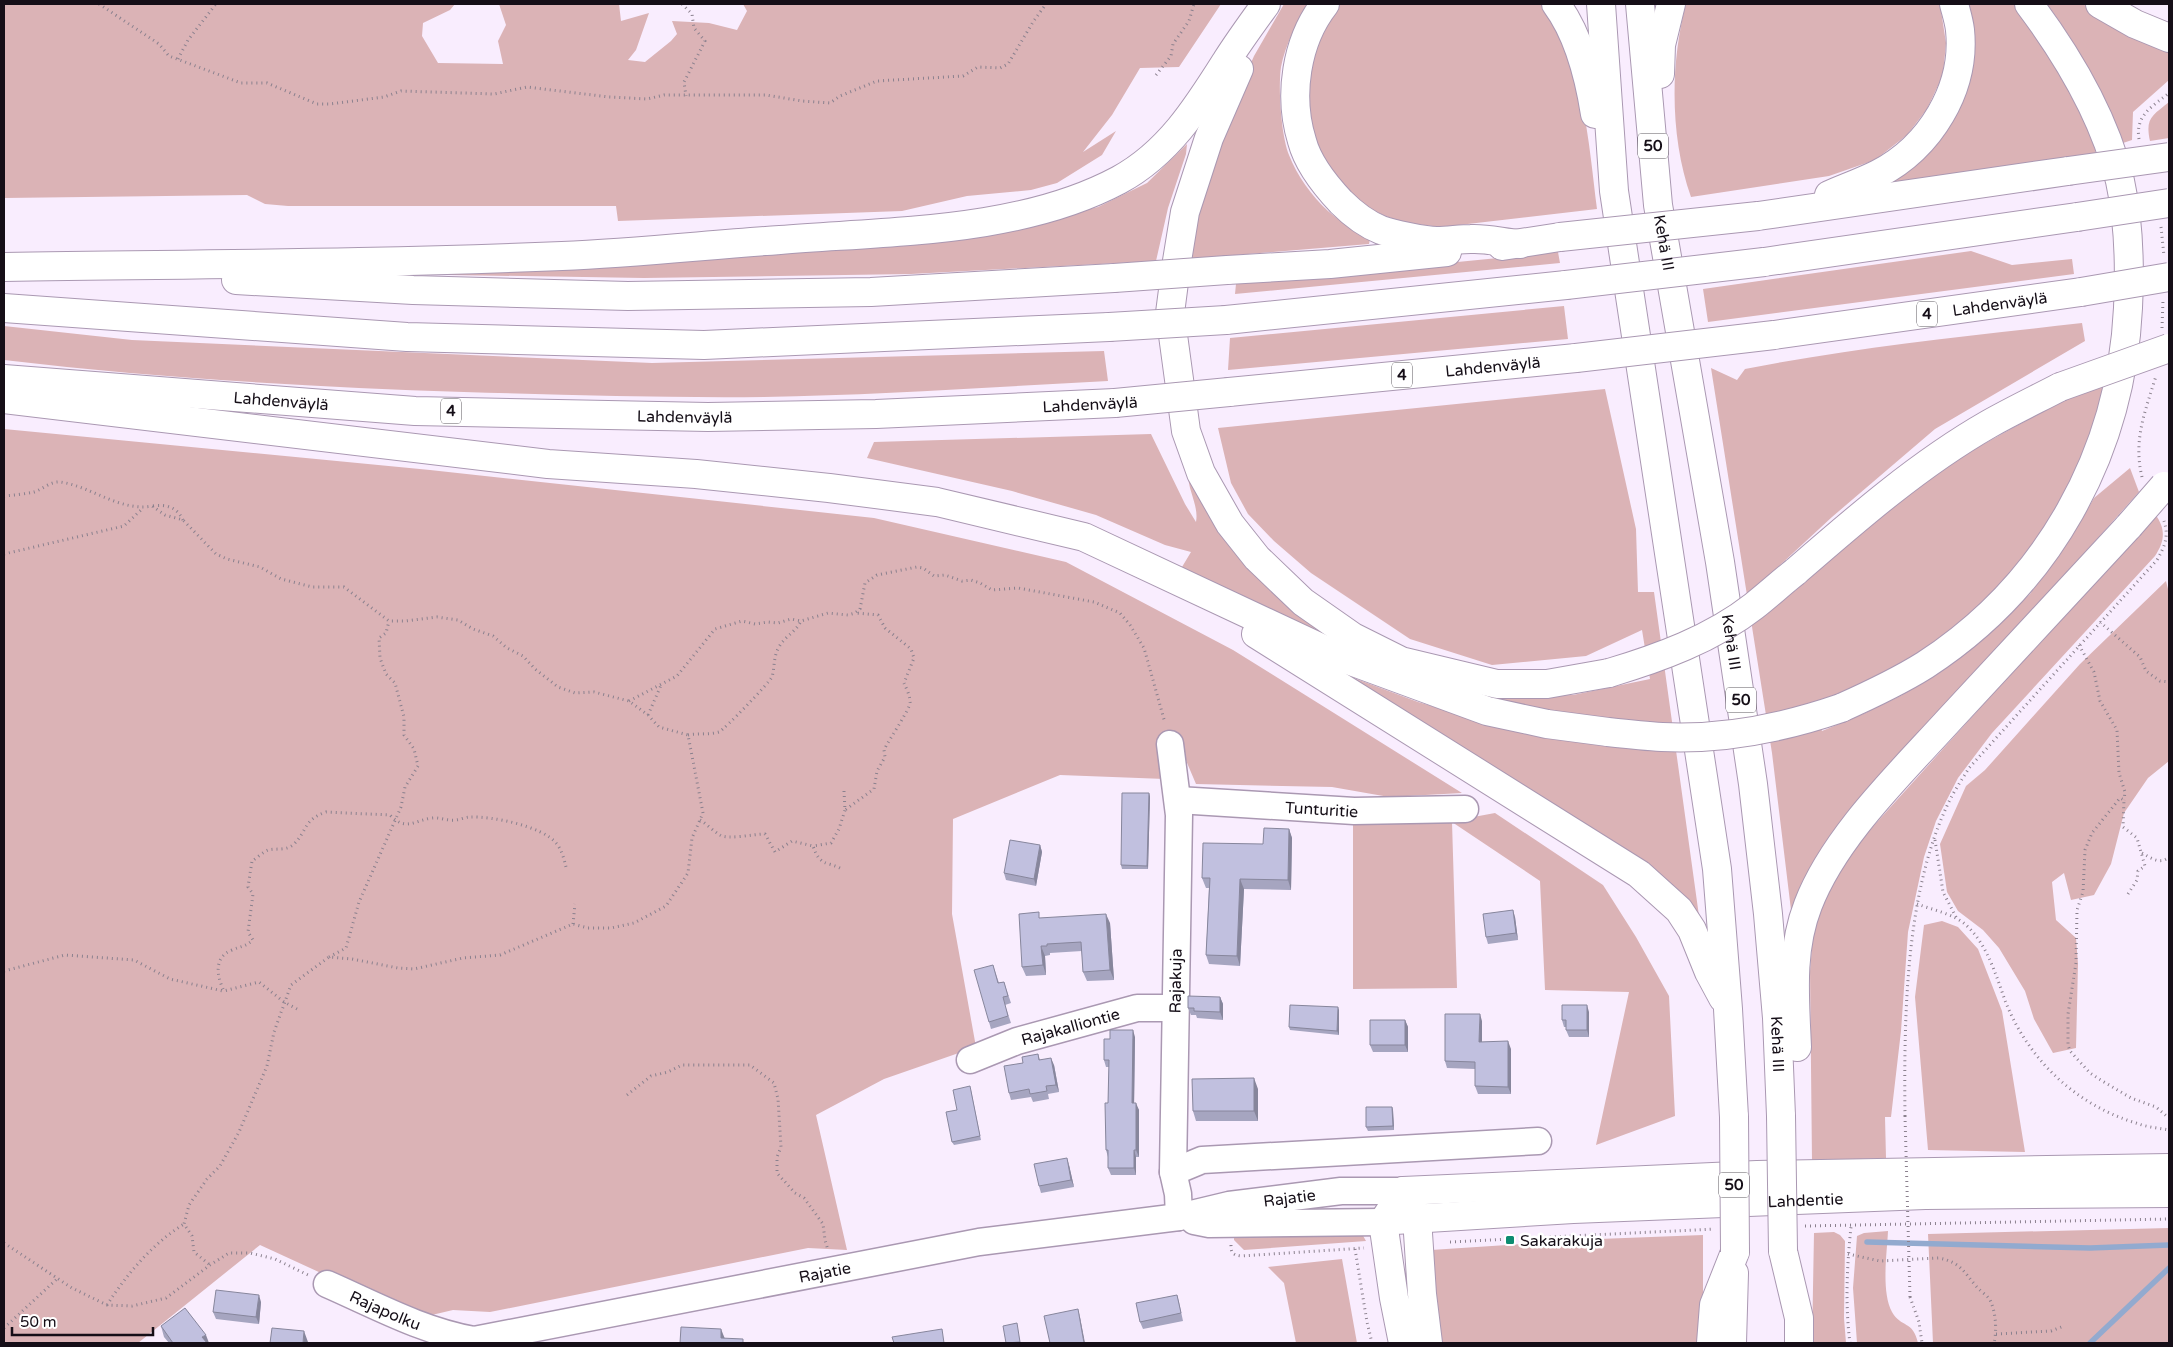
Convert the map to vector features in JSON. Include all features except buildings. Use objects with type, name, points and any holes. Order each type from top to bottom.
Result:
[{"type":"main road","points":[[4,267],[352,262],[566,256],[977,224],[1046,209],[1072,200],[1094,192],[1138,168],[1158,152],[1193,114],[1268,4]]},
{"type":"main road","points":[[1268,4],[1209,138],[1186,212],[1170,313],[1186,431],[1201,473],[1230,524],[1256,558],[1303,602],[1353,637],[1401,661],[1497,684],[1547,684],[1609,673],[1663,657],[1707,635],[1753,608],[1850,524],[1916,473],[1988,424],[2060,387],[2163,350]]},
{"type":"main road","points":[[1325,4],[1306,35],[1299,59],[1295,85],[1296,114],[1302,142],[1313,166],[1329,189],[1352,213],[1381,230],[1434,241],[1473,239],[1520,244]]},
{"type":"main road","points":[[1556,4],[1564,15],[1576,41],[1589,84],[1598,136],[1614,191]]},
{"type":"main road","name":"50","points":[[1601,4],[1614,191],[1717,869],[1734,1117],[1735,1252],[1732,1343]]},
{"type":"main road","name":"Kehä III","points":[[1640,4],[1658,205],[1720,562],[1751,774],[1768,924],[1776,1018],[1781,1116],[1782,1251],[1780,1343]]},
{"type":"main road","points":[[1671,4],[1660,45],[1659,91],[1672,203],[1673,287]]},
{"type":"main road","points":[[1791,210],[1878,174],[1900,160],[1923,140],[1939,118],[1951,94],[1959,62],[1960,31],[1954,4]]},
{"type":"main road","points":[[4,399],[548,464],[696,474],[937,502],[1084,537],[1340,657],[1487,711],[1547,724],[1662,737],[1722,736],[1774,728],[1841,708],[1878,692],[1925,665],[1967,634],[2006,598],[2040,558],[2072,511],[2100,451],[2116,395],[2126,344],[2130,280],[2127,229],[2120,182],[2105,135],[2080,83],[2053,36],[2029,4]]},
{"type":"main road","points":[[2100,4],[2134,24],[2169,38]]},
{"type":"main road","points":[[4,267],[413,290],[628,296],[871,292],[1330,264],[1758,216],[2169,157]]},
{"type":"main road","points":[[4,308],[407,337],[704,345],[1226,320],[1566,285],[1764,262],[2077,218],[2165,215]]},
{"type":"main road","name":"Lahdenväylä","points":[[4,379],[415,410],[708,417],[884,414],[1115,403],[1576,358],[1774,335],[2081,292],[2166,278]]},
{"type":"main road","points":[[1781,1116],[1797,1052],[1794,966],[1799,936],[1808,906],[1822,874],[1842,842],[1908,764],[2129,526],[2159,490]]},
{"type":"main road","points":[[1155,570],[1639,874],[1679,910],[1692,930],[1709,972],[1728,1009]]},
{"type":"main road","name":"Lahdentie","points":[[1403,1190],[1757,1174],[2169,1168]]},
{"type":"main road","points":[[1404,1343],[1394,1298],[1383,1222],[1403,1190],[1418,1218],[1422,1294],[1428,1343]]},
{"type":"main road","name":"Lahdentie","points":[[1383,1222],[1418,1218],[1528,1212],[1925,1195],[2169,1193]]},
{"type":"main road","points":[[1782,1251],[1799,1318],[1799,1343]]},
{"type":"main road","points":[[1711,1343],[1714,1305],[1735,1252]]},
{"type":"street","name":"Rajakuja","points":[[1170,744],[1178,800],[1173,1172],[1178,1194],[1179,1218]]},
{"type":"street","name":"Tunturitie","points":[[1178,800],[1354,811],[1465,809]]},
{"type":"street","name":"Rajakalliontie","points":[[970,1060],[1017,1041],[1137,1008],[1174,1008]]},
{"type":"street","points":[[1173,1172],[1202,1160],[1538,1141]]},
{"type":"street","points":[[1527,1184],[1528,1212]]},
{"type":"street","name":"Rajatie","points":[[474,1340],[979,1242],[1179,1218],[1228,1205],[1342,1191],[1403,1190]]},
{"type":"street","name":"Rajatie","points":[[1179,1218],[1210,1224],[1383,1222]]},
{"type":"street","name":"Rajapolku","points":[[327,1284],[422,1327],[453,1337],[474,1340]]},
{"type":"path","points":[[99,4],[159,44],[170,56],[241,84],[266,84],[318,104],[384,97],[401,90],[494,94],[527,87],[609,97],[646,99],[664,95],[766,95],[830,103],[840,96],[877,81],[963,76],[978,67],[1000,68],[1008,64],[1046,4]]},
{"type":"path","points":[[178,59],[188,40],[216,4]]},
{"type":"path","points":[[682,4],[692,14],[694,28],[705,41],[684,82],[686,96]]},
{"type":"path","points":[[1156,75],[1171,56],[1173,44],[1188,21],[1194,4]]},
{"type":"path","points":[[2140,142],[2138,130],[2142,115],[2169,93]]},
{"type":"path","points":[[1922,1343],[1919,1322],[1910,1297],[1905,1116],[1906,1016],[1917,904],[1924,869],[1946,806],[1969,768],[2157,560],[2166,545],[2167,530],[2159,490],[2137,459],[2138,438],[2163,350],[2166,278],[2165,215]]},
{"type":"path","points":[[4,496],[35,491],[55,482],[71,485],[124,504],[142,508],[166,505],[176,511],[216,554],[240,563],[260,567],[281,579],[312,587],[344,587],[389,621],[437,617],[458,620],[473,629],[493,636],[507,648],[523,656],[558,687],[575,694],[594,692],[629,701],[660,727],[688,734],[716,732],[728,725],[734,716],[750,703],[770,680],[779,646],[784,639],[794,633],[801,621]]},
{"type":"path","points":[[152,506],[165,515],[183,520]]},
{"type":"path","points":[[4,554],[124,526],[142,508]]},
{"type":"path","points":[[855,613],[860,609],[866,583],[877,575],[917,567],[923,568],[934,576],[945,575],[962,581],[980,582],[992,590],[1018,588],[1094,602],[1105,606],[1120,613],[1144,648],[1170,744]]},
{"type":"path","points":[[629,701],[662,682],[677,676],[716,630],[742,621],[755,624],[778,623],[792,619],[801,621],[828,613],[878,615],[885,628],[910,650],[914,658],[904,682],[910,702],[909,708],[884,750],[885,757],[877,770],[874,788],[845,810]]},
{"type":"path","points":[[107,1305],[123,1281],[164,1237],[184,1224],[189,1205],[207,1179],[220,1166],[240,1132],[266,1066],[274,1032],[291,984],[329,957],[346,948],[359,902],[396,821],[401,807],[404,788],[418,766],[414,749],[404,735],[404,717],[395,683],[386,674],[380,658],[378,638],[386,632],[389,621]]},
{"type":"path","points":[[2100,622],[2140,657],[2146,671],[2160,682],[2169,682]]},
{"type":"path","points":[[2079,645],[2094,672],[2100,701],[2117,730],[2119,773],[2125,792],[2122,824],[2124,829],[2129,830],[2137,838],[2145,866],[2138,870],[2137,880],[2128,894]]},
{"type":"path","points":[[648,715],[662,682]]},
{"type":"path","points":[[329,957],[414,969],[463,958],[500,955],[573,924],[588,928],[611,928],[634,923],[666,906],[688,873],[692,838],[703,813],[688,734]]},
{"type":"path","points":[[700,820],[721,837],[732,838],[746,834],[764,834],[775,852],[792,840],[813,846],[831,842],[838,830],[845,810],[844,791]]},
{"type":"path","points":[[2124,800],[2122,798],[2117,800],[2104,815],[2092,833],[2085,850],[2082,892],[2077,910],[2076,964],[2068,1014],[2068,1045],[2070,1051],[2090,1073],[2131,1098],[2156,1107],[2169,1118]]},
{"type":"path","points":[[224,991],[217,970],[221,958],[231,950],[245,947],[253,940],[248,932],[253,894],[248,887],[252,861],[269,850],[281,850],[294,845],[307,824],[316,815],[326,812],[390,815],[396,821],[410,825],[433,818],[454,820],[470,817],[516,823],[539,831],[556,842],[564,856],[566,867]]},
{"type":"path","points":[[1935,837],[1943,892],[1957,919]]},
{"type":"path","points":[[813,846],[822,862],[840,868]]},
{"type":"path","points":[[2142,853],[2153,860],[2162,861],[2169,857]]},
{"type":"path","points":[[573,924],[575,904]]},
{"type":"path","points":[[1917,904],[1957,919],[1965,924],[1982,944],[2016,1026],[2034,1054],[2059,1081],[2086,1101],[2107,1112],[2136,1124],[2169,1130]]},
{"type":"path","points":[[4,971],[65,955],[134,960],[170,979],[224,991],[259,982],[284,1002],[297,1009]]},
{"type":"path","points":[[628,1095],[651,1076],[668,1072],[682,1064],[750,1065],[774,1083],[778,1099],[781,1147],[777,1157],[777,1173],[795,1193],[804,1198],[823,1224],[825,1240],[831,1257]]},
{"type":"path","points":[[184,1224],[192,1236],[194,1252],[210,1265]]},
{"type":"path","points":[[1850,1343],[1848,1323],[1848,1254],[1851,1226]]},
{"type":"path","points":[[4,1243],[72,1288],[107,1305],[132,1306],[166,1298],[210,1265],[230,1254],[250,1253],[275,1259],[327,1284]]},
{"type":"path","points":[[1355,1249],[1372,1343]]},
{"type":"path","points":[[1848,1254],[1880,1261],[1939,1258],[1962,1267],[1990,1300],[1994,1313],[1996,1334],[1994,1343]]},
{"type":"path","points":[[4,1328],[58,1278]]},
{"type":"path","points":[[1996,1334],[2051,1332],[2064,1326]]},
{"type":"shaded area","points":[[4,4],[455,4],[450,10],[423,23],[422,36],[438,63],[503,64],[498,41],[506,25],[499,4],[619,4],[621,21],[649,13],[636,50],[628,60],[645,62],[677,34],[672,21],[709,23],[737,30],[747,11],[743,4],[1221,4],[1179,67],[1140,68],[1112,115],[1083,152],[1116,131],[1102,155],[1057,183],[1031,190],[967,196],[902,211],[618,221],[616,206],[288,206],[265,204],[247,195],[4,198]]},
{"type":"shaded area","points":[[1284,4],[1309,4],[1292,34],[1285,50],[1281,67],[1281,111],[1284,136],[1289,155],[1305,185],[1316,199],[1338,219],[1370,239],[1369,244],[1188,259],[1196,213],[1236,97],[1254,56]]},
{"type":"shaded area","points":[[1339,4],[1541,4],[1555,25],[1575,74],[1587,129],[1597,209],[1444,227],[1422,225],[1391,218],[1371,209],[1347,191],[1325,164],[1316,147],[1305,97],[1309,68],[1316,45],[1326,23]]},
{"type":"shaded area","points":[[1686,4],[1940,4],[1946,43],[1943,75],[1927,109],[1907,135],[1875,160],[1829,176],[1691,197],[1679,150],[1675,101],[1677,51]]},
{"type":"shaded area","points":[[1969,4],[2017,4],[2037,28],[2092,135],[2096,154],[1891,184],[1910,169],[1962,91],[1973,60],[1974,37]]},
{"type":"shaded area","points":[[2047,4],[2083,4],[2100,15],[2169,49],[2169,80],[2133,112],[2132,140],[2123,143],[2090,71],[2070,37]]},
{"type":"shaded area","points":[[2169,102],[2169,138],[2150,141],[2149,122],[2154,114]]},
{"type":"shaded area","points":[[1187,144],[1186,154],[1168,208],[1156,261],[911,274],[644,278],[391,274],[1058,217],[1098,207],[1147,183]]},
{"type":"shaded area","points":[[1971,251],[2012,265],[2072,259],[2074,274],[1708,322],[1703,289]]},
{"type":"shaded area","points":[[1558,252],[1560,263],[1235,294],[1236,284]]},
{"type":"shaded area","points":[[1564,306],[1568,339],[1228,370],[1230,338]]},
{"type":"shaded area","points":[[2082,323],[2085,341],[1935,429],[1832,517],[1777,568],[1795,591],[1857,531],[1962,456],[2060,402],[2109,383],[2081,469],[2030,553],[1966,620],[1922,652],[1874,679],[1813,705],[1822,731],[1902,695],[1971,648],[2030,594],[2072,536],[2094,498],[2130,468],[2139,492],[1914,744],[1794,910],[1791,910],[1772,753],[1711,368],[1737,380],[1745,369],[1829,354]]},
{"type":"shaded area","points":[[4,326],[132,340],[652,363],[1104,351],[1108,381],[893,393],[764,397],[576,395],[349,387],[176,377],[4,360]]},
{"type":"shaded area","points":[[1605,389],[1636,529],[1638,592],[1654,592],[1699,916],[1679,893],[1350,679],[1351,677],[1418,702],[1492,724],[1609,722],[1476,696],[1336,644],[1182,567],[1191,552],[1165,545],[1096,515],[1012,491],[867,458],[874,442],[1151,434],[1185,504],[1196,522],[1196,510],[1188,474],[1294,613],[1532,696],[1573,695],[1650,679],[1642,630],[1586,656],[1492,665],[1410,639],[1311,573],[1274,541],[1248,514],[1231,483],[1218,428]]},
{"type":"shaded area","points":[[4,429],[430,470],[874,518],[1066,562],[1233,650],[1462,793],[1389,797],[1332,787],[1196,784],[1182,751],[1165,779],[1060,775],[953,819],[952,914],[976,1047],[884,1079],[816,1115],[847,1250],[808,1248],[490,1312],[453,1310],[419,1318],[260,1245],[138,1343],[4,1343]]},
{"type":"shaded area","points":[[2155,514],[2159,519],[2163,535],[2161,545],[2155,556],[1992,733],[1958,778],[1936,821],[1924,857],[1908,932],[1901,1031],[1891,1117],[1885,1117],[1886,1158],[1812,1161],[1810,971],[1813,935],[1821,909],[1836,878],[1859,842]]},
{"type":"shaded area","points":[[2166,581],[2169,593],[2169,761],[2148,778],[2124,813],[2111,864],[2094,895],[2071,900],[2064,873],[2052,882],[2056,920],[2076,938],[2078,964],[2076,1048],[2053,1053],[2034,1019],[2025,991],[1999,948],[1983,930],[1958,911],[1947,892],[1940,844],[1966,786],[1985,770],[2080,664]]},
{"type":"shaded area","points":[[1495,813],[1603,885],[1636,937],[1669,996],[1675,1116],[1596,1145],[1629,992],[1545,990],[1540,881],[1452,822],[1457,988],[1353,989],[1353,823],[1452,821]]},
{"type":"shaded area","points":[[1942,921],[1958,927],[1978,949],[2002,1011],[2025,1152],[1928,1150],[1915,997],[1924,925]]},
{"type":"shaded area","points":[[2169,1228],[2169,1343],[1933,1343],[1928,1234]]},
{"type":"shaded area","points":[[1888,1231],[1885,1272],[1889,1303],[1895,1317],[1910,1327],[1918,1343],[1857,1343],[1853,1288],[1857,1236],[1864,1233]]},
{"type":"shaded area","points":[[1834,1232],[1845,1241],[1844,1318],[1846,1343],[1812,1343],[1814,1233]]},
{"type":"shaded area","points":[[1234,1234],[1362,1234],[1366,1241],[1244,1250],[1234,1240]]},
{"type":"shaded area","points":[[1703,1235],[1701,1343],[1441,1343],[1431,1250],[1599,1239]]},
{"type":"shaded area","points":[[1342,1259],[1357,1343],[1296,1343],[1284,1283],[1268,1267]]},
{"type":"waterway","points":[[1867,1242],[2090,1248],[2169,1245]]},
{"type":"waterway","points":[[2090,1343],[2169,1268]]},
{"type":"place","name":"Sakarakuja","points":[[1510,1240]]}]
